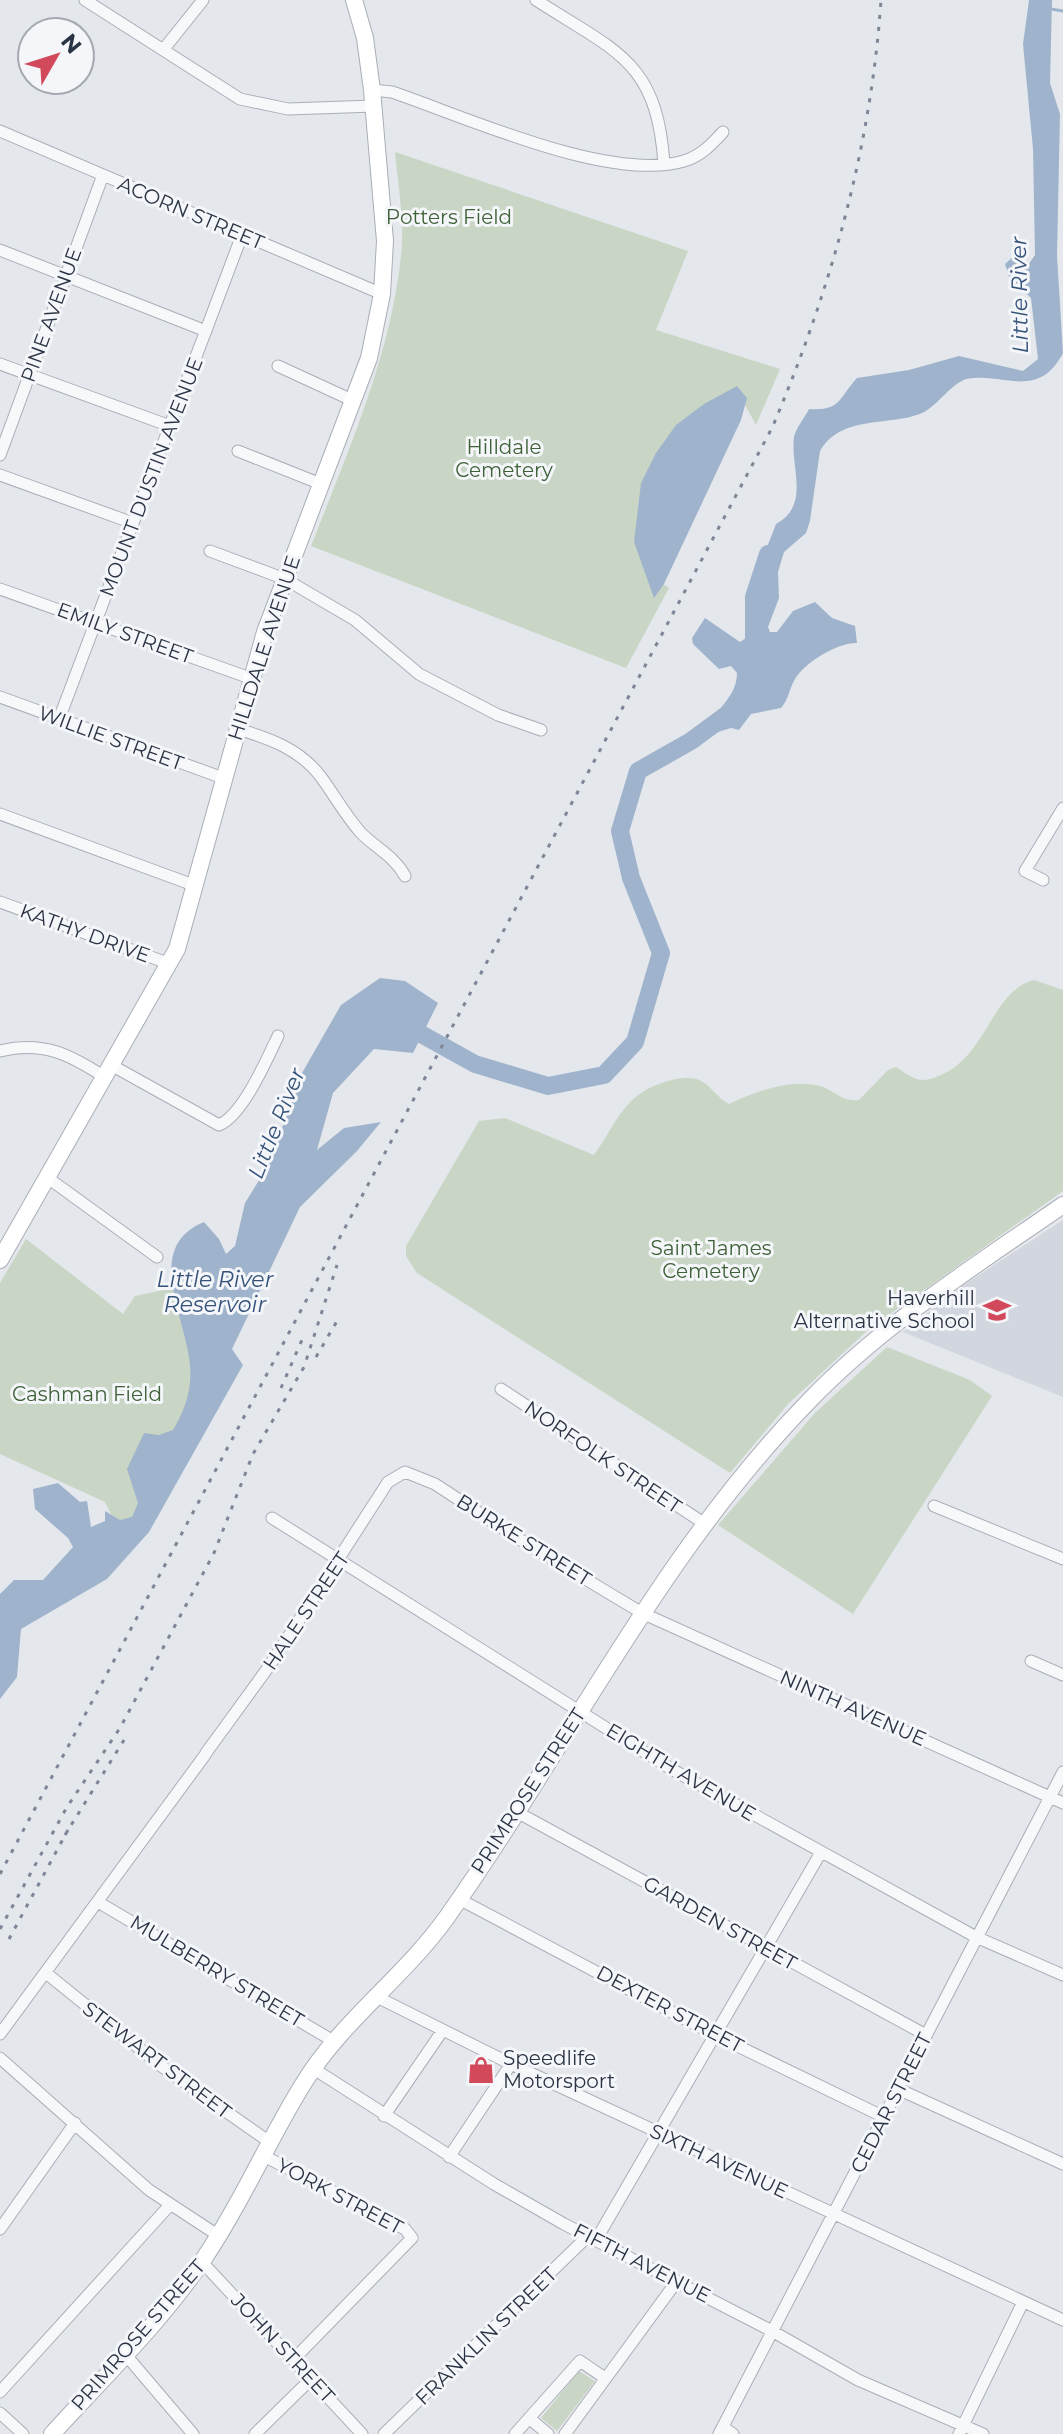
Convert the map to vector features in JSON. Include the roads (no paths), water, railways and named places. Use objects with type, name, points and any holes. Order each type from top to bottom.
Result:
[{"type":"main road","name":"HILLDALE AVENUE","points":[[0,1260],[170,964],[196,886],[250,678],[369,358],[382,294],[385,241],[373,98],[365,38],[354,0]]},
{"type":"main road","name":"PRIMROSE STREET","points":[[52,2434],[125,2354],[202,2262],[314,2069],[429,1940],[459,1899],[642,1613],[705,1524],[767,1447],[855,1358],[938,1291],[1063,1205]]},
{"type":"street","points":[[85,0],[224,89],[257,104],[288,109],[373,98],[392,92],[558,149],[637,166],[695,157],[723,132]]},
{"type":"street","points":[[163,50],[203,0]]},
{"type":"street","points":[[536,0],[634,68],[656,106],[664,164]]},
{"type":"street","name":"ACORN STREET","points":[[0,131],[382,294]]},
{"type":"street","name":"PINE AVENUE","points":[[0,455],[103,175]]},
{"type":"street","name":"MOUNT DUSTIN AVENUE","points":[[59,719],[242,235]]},
{"type":"street","points":[[0,250],[206,331]]},
{"type":"street","points":[[0,364],[170,426]]},
{"type":"street","points":[[278,366],[354,401]]},
{"type":"street","points":[[238,451],[321,484]]},
{"type":"street","points":[[0,475],[133,523]]},
{"type":"street","points":[[210,551],[285,579],[355,620],[419,674],[498,715],[541,730]]},
{"type":"street","name":"EMILY STREET","points":[[0,589],[250,678]]},
{"type":"street","name":"WILLIE STREET","points":[[0,697],[223,778]]},
{"type":"street","points":[[235,728],[275,741],[300,755],[320,777],[337,806],[363,835],[397,863],[405,876]]},
{"type":"street","points":[[1043,880],[1025,871],[1063,808]]},
{"type":"street","points":[[0,814],[196,886]]},
{"type":"street","name":"KATHY DRIVE","points":[[0,902],[170,964]]},
{"type":"street","points":[[0,1051],[46,1047],[110,1072],[219,1125],[227,1122],[252,1086],[278,1036]]},
{"type":"street","points":[[48,1178],[157,1257]]},
{"type":"street","name":"NORFOLK STREET","points":[[501,1389],[705,1524]]},
{"type":"street","name":"HALE STREET","points":[[0,2034],[206,1754],[339,1563],[388,1482],[405,1472]]},
{"type":"street","name":"BURKE STREET","points":[[405,1472],[435,1484],[642,1613]]},
{"type":"street","points":[[934,1506],[1063,1559]]},
{"type":"street","name":"EIGHTH AVENUE","points":[[272,1518],[339,1563],[579,1711],[820,1854],[976,1937],[1063,1975]]},
{"type":"street","name":"NINTH AVENUE","points":[[642,1613],[1063,1803]]},
{"type":"street","points":[[1031,1661],[1063,1675]]},
{"type":"street","name":"CEDAR STREET","points":[[725,2432],[772,2331],[1063,1772]]},
{"type":"street","name":"GARDEN STREET","points":[[515,1811],[926,2035]]},
{"type":"street","name":"FRANKLIN STREET","points":[[384,2434],[592,2238],[659,2133],[820,1854]]},
{"type":"street","name":"DEXTER STREET","points":[[459,1899],[715,2035],[884,2117]]},
{"type":"street","name":"MULBERRY STREET","points":[[98,1902],[335,2042]]},
{"type":"street","name":"STEWART STREET","points":[[46,1973],[268,2150]]},
{"type":"street","name":"SIXTH AVENUE","points":[[377,1997],[511,2064],[1063,2320]]},
{"type":"street","points":[[384,2116],[443,2030]]},
{"type":"street","points":[[0,2058],[169,2206],[219,2236]]},
{"type":"street","points":[[449,2157],[511,2064]]},
{"type":"street","name":"FIFTH AVENUE","points":[[314,2069],[449,2157],[592,2238],[772,2331],[858,2380],[962,2430],[983,2434]]},
{"type":"street","points":[[898,2089],[1063,2164]]},
{"type":"street","points":[[0,2229],[75,2123]]},
{"type":"street","name":"YORK STREET","points":[[268,2150],[405,2229],[412,2238],[294,2359]]},
{"type":"street","points":[[0,2392],[169,2206]]},
{"type":"street","name":"JOHN STREET","points":[[202,2262],[362,2434]]},
{"type":"street","points":[[565,2434],[677,2281]]},
{"type":"street","points":[[962,2430],[1023,2302]]},
{"type":"street","points":[[125,2354],[192,2434]]},
{"type":"street","points":[[515,2434],[580,2361],[605,2378]]},
{"type":"street","points":[[255,2434],[312,2378]]},
{"type":"street","points":[[0,2413],[23,2434]]},
{"type":"street","points":[[529,2418],[548,2434]]},
{"type":"water","points":[[1029,0],[1052,0],[1050,83],[1060,114],[1057,256],[1063,353],[1053,368],[1042,376],[1019,381],[966,379],[922,413],[853,426],[829,439],[820,451],[806,533],[784,552],[778,572],[779,598],[768,627],[770,632],[777,632],[793,611],[815,602],[832,618],[855,626],[857,643],[832,649],[806,666],[795,679],[781,708],[751,714],[739,730],[731,728],[718,732],[711,726],[734,689],[737,673],[731,666],[719,669],[693,644],[692,638],[705,618],[740,642],[752,628],[758,608],[764,556],[776,524],[787,516],[796,496],[794,437],[809,409],[833,406],[857,378],[909,370],[959,356],[1023,371],[1038,359],[1031,298],[1009,276],[1005,264],[1015,255],[1021,264],[1028,265],[1035,255],[1033,149],[1023,44]]},
{"type":"water","points":[[737,386],[747,398],[741,420],[664,584],[654,598],[634,542],[641,483],[656,453],[676,425],[704,404]]},
{"type":"water","name":"Little River Reservoir","points":[[380,978],[405,981],[438,1003],[413,1053],[374,1049],[333,1093],[317,1150],[344,1128],[381,1122],[357,1151],[300,1207],[232,1349],[243,1365],[149,1532],[107,1579],[21,1629],[17,1677],[0,1699],[0,1594],[14,1580],[43,1580],[73,1547],[68,1538],[35,1509],[33,1489],[58,1483],[80,1502],[87,1501],[91,1527],[105,1521],[105,1511],[120,1520],[132,1517],[138,1503],[127,1469],[144,1433],[159,1435],[173,1430],[189,1392],[190,1366],[173,1286],[175,1248],[185,1233],[204,1222],[219,1239],[226,1254],[235,1246],[245,1203],[269,1164],[302,1073],[341,1005]]},
{"type":"waterway","points":[[1051,9],[1063,11]]},
{"type":"waterway","name":"Little River","points":[[754,643],[754,597],[768,554]]},
{"type":"waterway","name":"Little River","points":[[403,1024],[475,1064],[548,1086],[604,1075],[635,1042],[661,953],[631,878],[620,831],[638,771],[691,741],[729,713]]},
{"type":"railway","points":[[0,1874],[772,428],[812,325],[844,219],[868,111],[881,0]]},
{"type":"railway","points":[[0,1929],[67,1807],[120,1728],[214,1553],[253,1454],[304,1367],[337,1265]]},
{"type":"railway","points":[[316,1357],[337,1321]]},
{"type":"railway","points":[[281,1388],[305,1333]]},
{"type":"railway","points":[[65,1835],[124,1740]]},
{"type":"railway","points":[[9,1939],[69,1828]]},
{"type":"place","name":"Haverhill Alternative School","points":[[997,1310]]},
{"type":"place","name":"Speedlife Motorsport","points":[[481,2070]]},
{"type":"park label","name":"Potters Field","points":[[449,217]]},
{"type":"park label","name":"Hilldale Cemetery","points":[[504,458]]},
{"type":"park label","name":"Saint James Cemetery","points":[[711,1260]]},
{"type":"park label","name":"Cashman Field","points":[[87,1394]]}]
